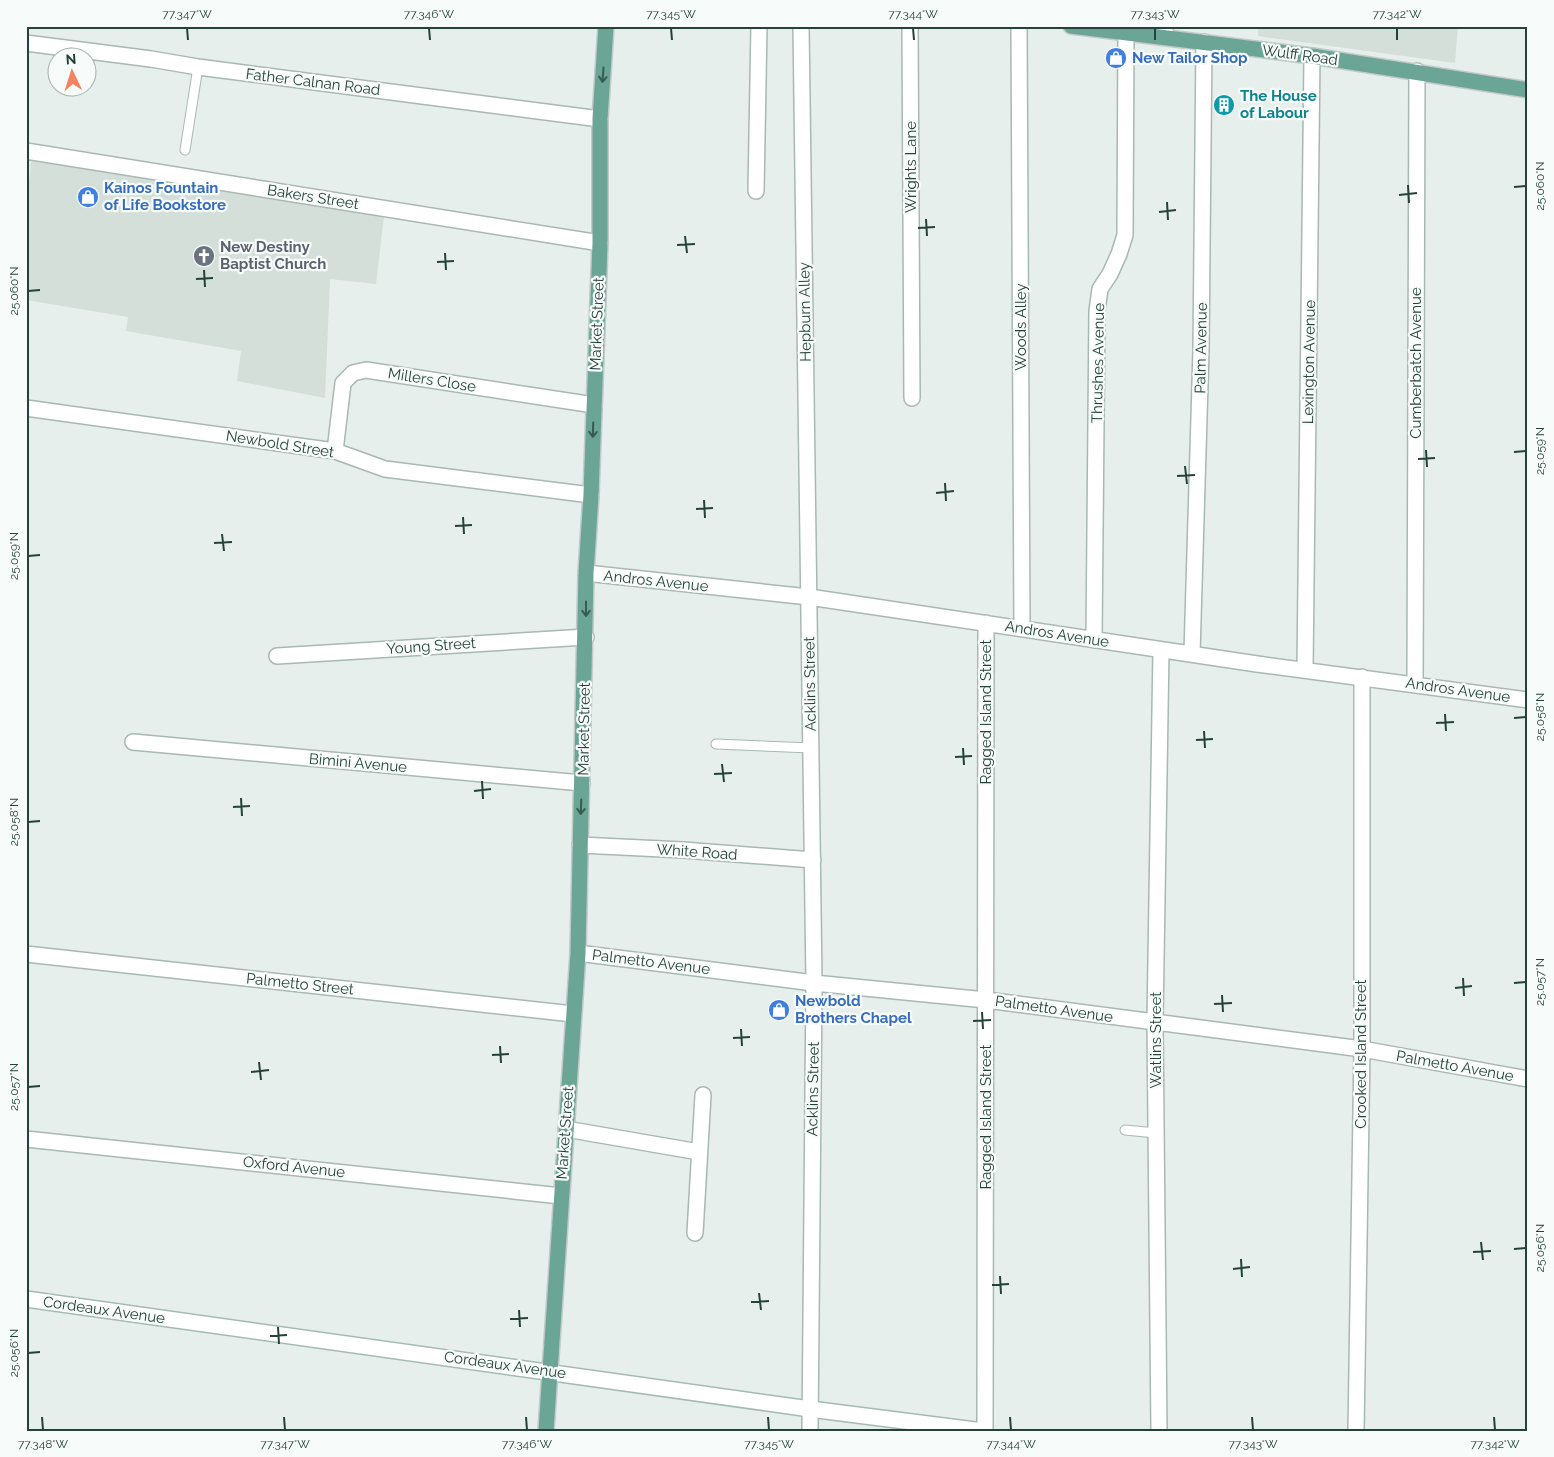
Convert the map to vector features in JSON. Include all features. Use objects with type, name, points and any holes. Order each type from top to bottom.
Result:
[{"type":"main road","name":"Market Street","points":[[546,1431],[578,953],[586,573],[591,495],[600,244],[600,119],[606,26]]},
{"type":"main road","name":"Wulff Road","points":[[1071,26],[1126,32],[1165,32],[1204,42],[1416,71],[1528,90]]},
{"type":"street","points":[[756,191],[759,26]]},
{"type":"street","name":"Hepburn Alley","points":[[801,26],[809,597]]},
{"type":"street","name":"Wrights Lane","points":[[910,26],[912,398]]},
{"type":"street","name":"Woods Alley","points":[[1019,26],[1022,628]]},
{"type":"street","name":"Thrushes Avenue","points":[[1094,640],[1097,311],[1100,290],[1116,261],[1125,235],[1126,32]]},
{"type":"street","name":"Palm Avenue","points":[[1192,654],[1201,350],[1204,42]]},
{"type":"street","name":"Father Calnan Road","points":[[26,43],[600,119]]},
{"type":"street","name":"Lexington Avenue","points":[[1305,669],[1312,56]]},
{"type":"street","name":"Cumberbatch Avenue","points":[[1415,684],[1416,71]]},
{"type":"street","name":"Bakers Street","points":[[26,151],[600,244]]},
{"type":"street","name":"Millers Close","points":[[335,451],[343,383],[353,373],[366,370],[594,405]]},
{"type":"street","name":"Newbold Street","points":[[26,408],[335,451],[385,469],[591,495]]},
{"type":"street","name":"Andros Avenue","points":[[586,573],[809,597],[1161,650],[1528,700]]},
{"type":"street","name":"Acklins Street","points":[[809,597],[814,983],[810,1431]]},
{"type":"street","name":"Ragged Island Street","points":[[984,1431],[986,623]]},
{"type":"street","name":"Young Street","points":[[277,656],[586,637]]},
{"type":"street","name":"Watlins Street","points":[[1159,1431],[1156,1022],[1161,650]]},
{"type":"street","name":"Crooked Island Street","points":[[1356,1431],[1362,1049],[1362,678]]},
{"type":"street","name":"Bimini Avenue","points":[[133,742],[582,783]]},
{"type":"street","name":"White Road","points":[[580,845],[683,850],[813,860]]},
{"type":"street","name":"Palmetto Avenue","points":[[578,953],[814,983],[986,1000],[1362,1049],[1528,1079]]},
{"type":"street","name":"Palmetto Street","points":[[26,954],[573,1014]]},
{"type":"street","points":[[695,1233],[703,1095]]},
{"type":"street","points":[[566,1129],[699,1152]]},
{"type":"street","name":"Oxford Avenue","points":[[26,1139],[561,1196]]},
{"type":"street","name":"Cordeaux Avenue","points":[[26,1299],[810,1409],[984,1431]]},
{"type":"lane","points":[[185,150],[198,67]]},
{"type":"lane","points":[[716,744],[811,748]]},
{"type":"lane","points":[[1125,1130],[1156,1133]]},
{"type":"shaded area","points":[[1258,26],[1458,26],[1455,63],[1258,36]]},
{"type":"shaded area","points":[[31,161],[384,216],[376,284],[330,279],[325,398],[237,381],[241,351],[126,331],[128,317],[26,300],[26,222]]},
{"type":"place","name":"New Tailor Shop","points":[[1116,58]]},
{"type":"place","name":"The House of Labour","points":[[1224,105]]},
{"type":"place","name":"Kainos Fountain of Life Bookstore","points":[[88,197]]},
{"type":"place","name":"New Destiny Baptist Church","points":[[204,256]]},
{"type":"place","name":"Newbold Brothers Chapel","points":[[779,1010]]}]
